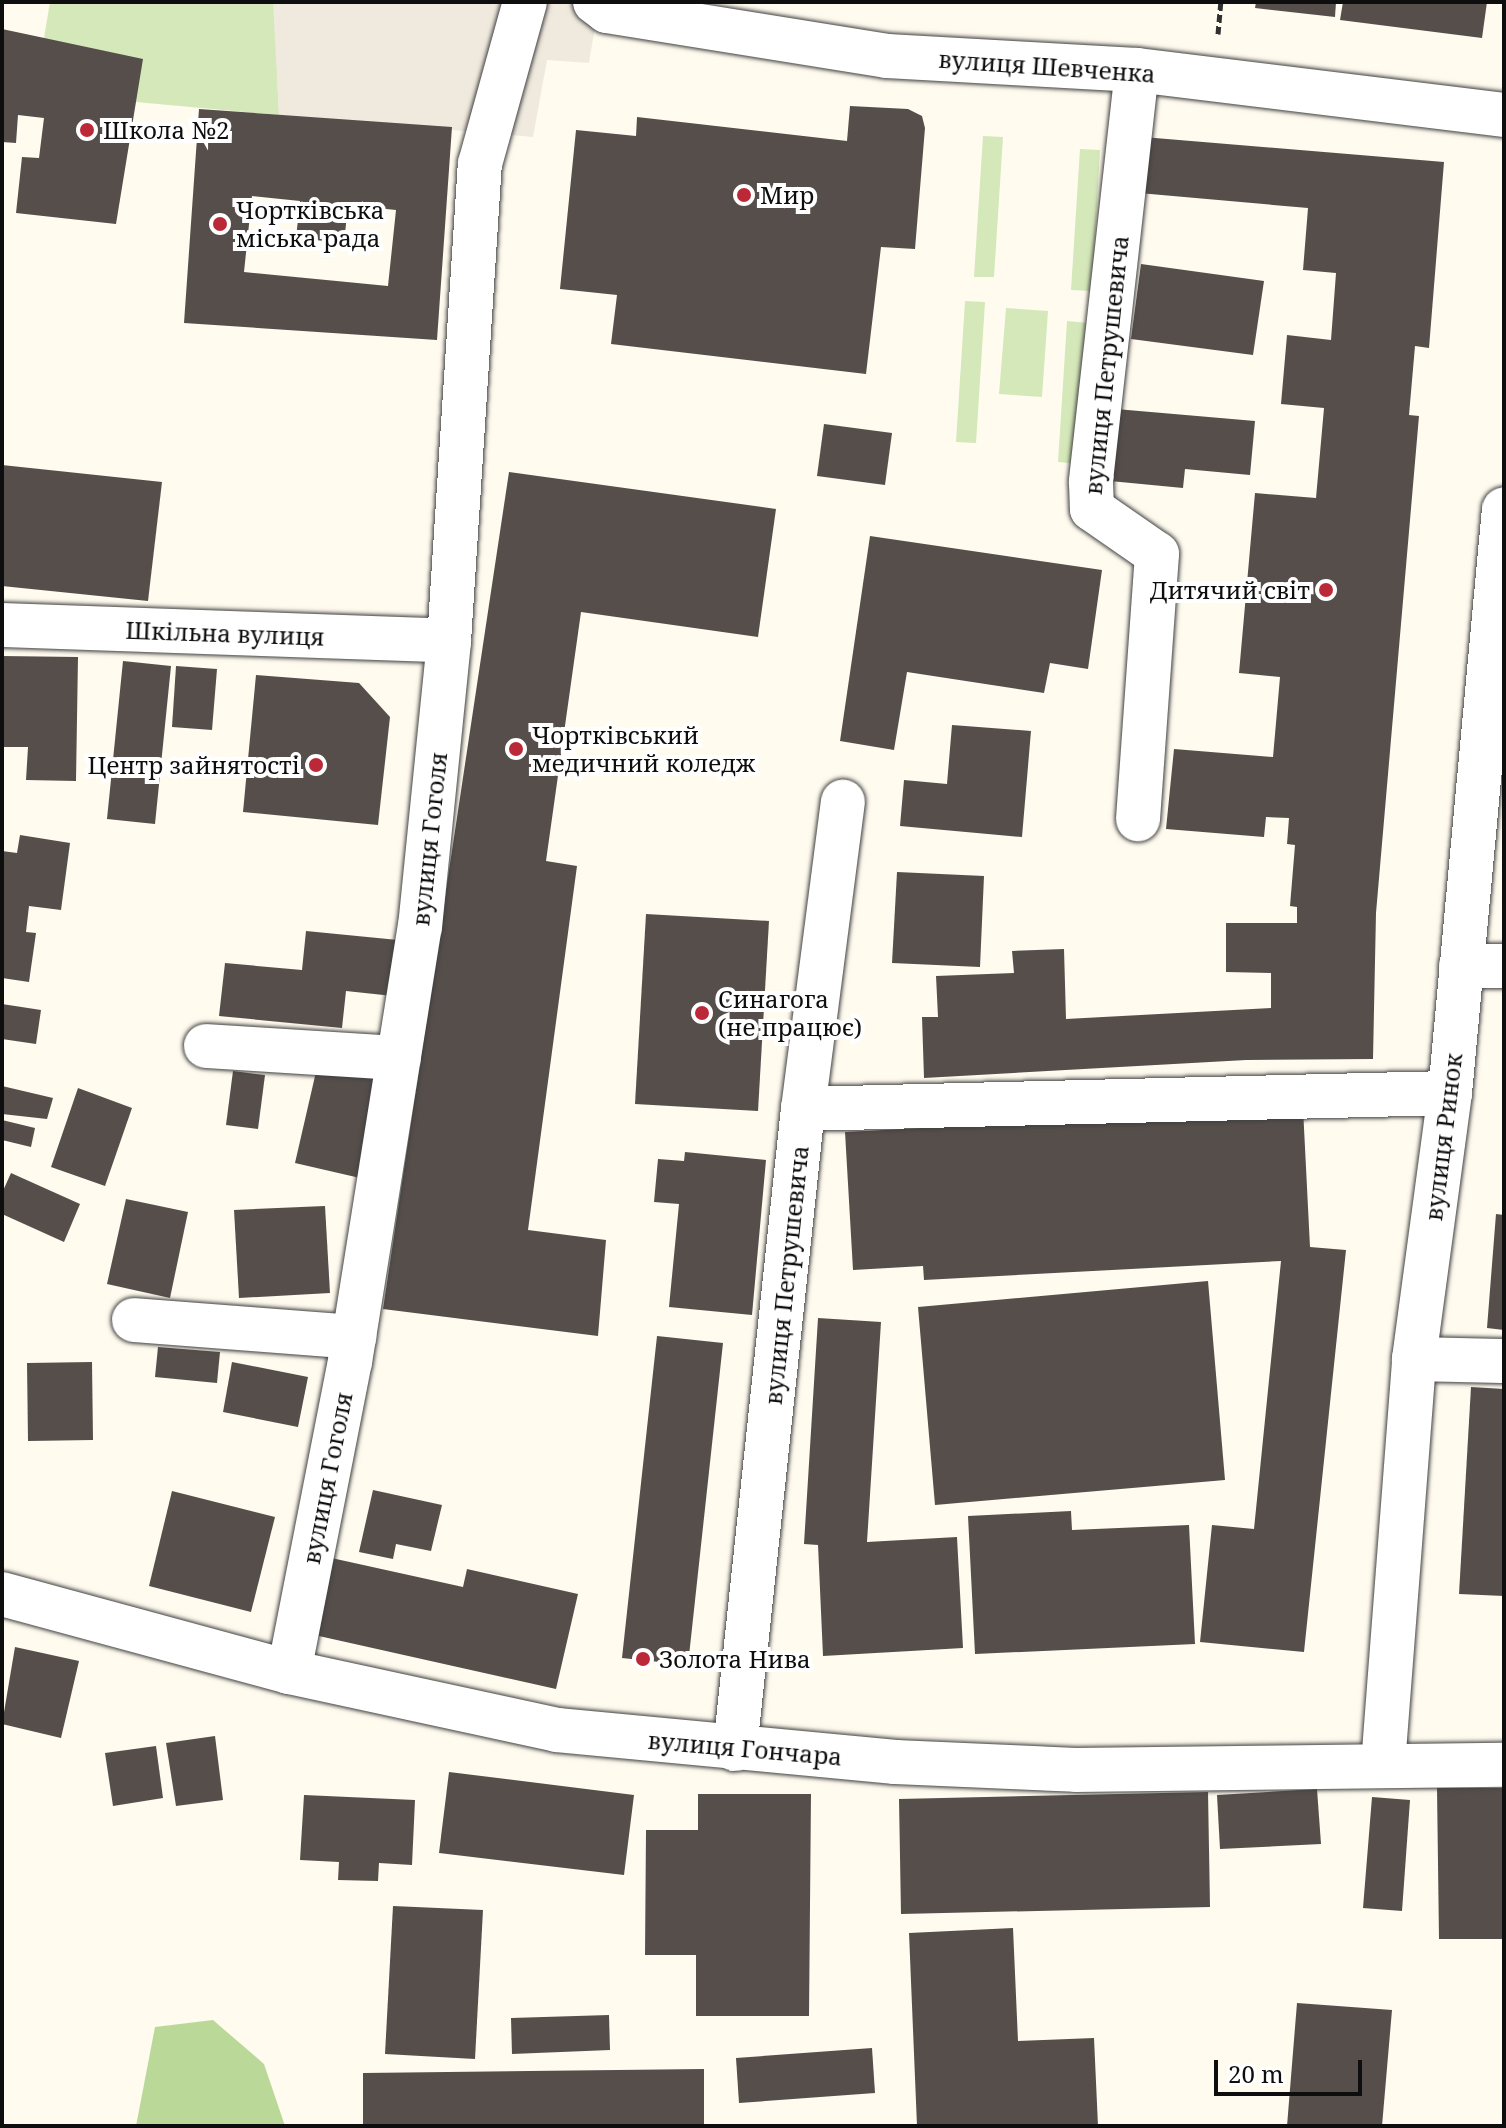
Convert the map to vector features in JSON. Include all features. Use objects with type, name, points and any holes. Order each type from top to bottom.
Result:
[{"type":"street","name":"вулиця Гоголя","points":[[289,1672],[354,1337],[420,927],[449,641],[480,164],[525,2]]},
{"type":"street","name":"вулиця Шевченка","points":[[595,2],[607,11],[887,56],[1137,70],[1504,115]]},
{"type":"street","name":"вулиця Петрушевича","points":[[1137,70],[1091,482],[1092,509],[1157,554],[1138,819]]},
{"type":"street","name":"вулиця Ринок","points":[[1383,1765],[1414,1359],[1450,1093],[1461,966],[1491,814],[1503,532]]},
{"type":"street","name":"Шкільна вулиця","points":[[2,625],[449,641]]},
{"type":"street","name":"вулиця Петрушевича","points":[[735,1749],[803,1109],[843,802]]},
{"type":"street","points":[[1461,966],[1504,966]]},
{"type":"street","points":[[206,1046],[399,1058]]},
{"type":"street","points":[[803,1109],[1450,1093]]},
{"type":"street","points":[[134,1320],[354,1337]]},
{"type":"street","points":[[1414,1359],[1504,1361]]},
{"type":"street","name":"вулиця Гончара","points":[[2,1594],[289,1672],[557,1730],[735,1749],[1076,1770],[1504,1765]]},
{"type":"green space","points":[[50,2],[274,2],[279,115],[136,102],[44,38]]},
{"type":"green space","points":[[983,136],[1003,137],[994,277],[974,277]]},
{"type":"green space","points":[[1080,149],[1100,150],[1092,291],[1071,290]]},
{"type":"green space","points":[[965,301],[985,302],[976,443],[956,442]]},
{"type":"green space","points":[[1006,308],[1048,311],[1042,397],[999,394]]},
{"type":"green space","points":[[1067,321],[1088,323],[1079,464],[1058,462]]},
{"type":"green space","points":[[213,2020],[264,2064],[285,2126],[136,2126],[155,2027]]},
{"type":"shaded area","points":[[273,2],[599,2],[589,63],[547,60],[533,137],[279,115]]},
{"type":"building","points":[[1256,2],[1336,2],[1335,17],[1255,8]]},
{"type":"building","points":[[1343,2],[1487,2],[1482,38],[1340,20]]},
{"type":"building","name":"Школа №2","points":[[2,29],[143,59],[116,224],[16,213],[22,157],[39,158],[44,118],[18,115],[16,143],[2,142]]},
{"type":"building","name":"Мир","points":[[850,106],[908,109],[922,116],[925,128],[915,249],[881,247],[866,374],[611,344],[617,295],[560,289],[576,130],[636,136],[637,117],[847,141]]},
{"type":"building","name":"Чортківська міська рада","points":[[199,109],[452,127],[437,340],[184,323]],"holes":[[[252,196],[300,201],[296,238],[344,243],[348,205],[396,210],[388,286],[244,272]]]},
{"type":"building","points":[[1143,137],[1444,162],[1429,348],[1415,346],[1409,415],[1419,416],[1376,913],[1373,1059],[1246,1060],[924,1078],[922,1017],[938,1017],[936,976],[1014,973],[1012,951],[1064,949],[1066,1019],[1271,1008],[1271,973],[1226,972],[1226,923],[1297,923],[1297,907],[1290,906],[1295,845],[1287,844],[1289,818],[1266,817],[1264,837],[1166,829],[1174,749],[1273,757],[1280,677],[1239,673],[1255,493],[1316,498],[1324,408],[1281,404],[1287,335],[1331,340],[1336,273],[1303,270],[1308,208],[1139,193]]},
{"type":"building","points":[[1141,264],[1264,281],[1253,355],[1131,339]]},
{"type":"building","points":[[1116,409],[1255,421],[1250,475],[1185,469],[1183,488],[1110,481]]},
{"type":"building","points":[[824,424],[892,433],[885,485],[817,476]]},
{"type":"building","points":[[2,465],[162,482],[148,601],[2,586]]},
{"type":"building","points":[[509,472],[776,509],[758,637],[581,612],[546,861],[577,866],[528,1230],[606,1240],[598,1336],[383,1309]]},
{"type":"building","points":[[870,536],[1102,570],[1088,669],[1050,663],[1044,693],[907,672],[894,750],[840,741]]},
{"type":"building","points":[[2,656],[78,657],[76,781],[26,780],[28,747],[2,747]]},
{"type":"building","points":[[123,661],[171,666],[155,824],[107,819]]},
{"type":"building","points":[[176,666],[217,669],[212,730],[172,727]]},
{"type":"building","name":"Центр зайнятості","points":[[256,675],[359,683],[390,717],[378,825],[243,812]]},
{"type":"building","points":[[952,725],[1031,731],[1022,837],[900,826],[904,780],[947,784]]},
{"type":"building","points":[[20,835],[70,843],[61,910],[29,906],[26,932],[36,933],[29,982],[2,978],[2,851],[17,853]]},
{"type":"building","points":[[897,872],[984,876],[980,967],[892,963]]},
{"type":"building","name":"Синагога (не працює)","points":[[646,914],[769,921],[758,1111],[635,1104]]},
{"type":"building","points":[[306,931],[398,940],[393,996],[346,991],[342,1028],[219,1016],[225,963],[302,970]]},
{"type":"building","points":[[2,1004],[41,1010],[36,1044],[2,1039]]},
{"type":"building","points":[[318,1063],[383,1077],[360,1178],[295,1163]]},
{"type":"building","points":[[233,1071],[265,1075],[258,1129],[226,1125]]},
{"type":"building","points":[[2,1086],[53,1098],[47,1119],[2,1114]]},
{"type":"building","points":[[78,1088],[132,1108],[105,1186],[51,1167]]},
{"type":"building","points":[[1303,1108],[1310,1247],[1346,1250],[1304,1652],[1200,1642],[1212,1525],[1254,1529],[1281,1261],[924,1280],[923,1266],[853,1270],[845,1132]]},
{"type":"building","points":[[2,1120],[35,1128],[31,1147],[2,1140]]},
{"type":"building","points":[[685,1152],[766,1160],[752,1315],[669,1307],[679,1204],[654,1202],[658,1159],[684,1161]]},
{"type":"building","points":[[11,1173],[80,1204],[64,1242],[2,1214],[2,1193]]},
{"type":"building","points":[[126,1199],[188,1212],[170,1298],[107,1284]]},
{"type":"building","points":[[325,1206],[330,1293],[239,1298],[234,1210]]},
{"type":"building","points":[[1496,1214],[1504,1215],[1504,1330],[1487,1328]]},
{"type":"building","points":[[1208,1281],[1225,1480],[935,1505],[918,1307]]},
{"type":"building","points":[[818,1318],[881,1322],[867,1542],[957,1537],[963,1648],[823,1656],[818,1545],[804,1544]]},
{"type":"building","points":[[657,1336],[723,1343],[688,1665],[622,1658]]},
{"type":"building","points":[[158,1347],[220,1352],[217,1383],[155,1377]]},
{"type":"building","points":[[92,1362],[93,1440],[28,1441],[27,1363]]},
{"type":"building","points":[[232,1362],[308,1377],[298,1427],[223,1412]]},
{"type":"building","points":[[1471,1387],[1504,1389],[1504,1596],[1459,1594]]},
{"type":"building","points":[[373,1490],[442,1505],[431,1551],[396,1544],[393,1559],[359,1552]]},
{"type":"building","points":[[172,1491],[275,1517],[251,1612],[149,1586]]},
{"type":"building","points":[[1071,1511],[1072,1530],[1189,1525],[1195,1644],[975,1654],[968,1516]]},
{"type":"building","points":[[327,1557],[463,1587],[467,1569],[578,1594],[556,1689],[310,1634]]},
{"type":"building","points":[[15,1647],[79,1661],[61,1738],[2,1724]]},
{"type":"building","points":[[215,1736],[223,1800],[176,1806],[166,1743]]},
{"type":"building","points":[[156,1746],[163,1798],[113,1806],[105,1753]]},
{"type":"building","points":[[449,1772],[634,1795],[624,1875],[439,1853]]},
{"type":"building","points":[[1437,1788],[1504,1788],[1504,1939],[1439,1939]]},
{"type":"building","points":[[1317,1789],[1321,1844],[1220,1849],[1217,1795]]},
{"type":"building","points":[[1208,1792],[1210,1907],[901,1914],[899,1799]]},
{"type":"building","points":[[698,1794],[811,1794],[809,2016],[696,2016],[696,1955],[645,1955],[646,1830],[698,1830]]},
{"type":"building","points":[[304,1795],[415,1800],[412,1865],[379,1863],[378,1881],[338,1880],[339,1862],[300,1860]]},
{"type":"building","points":[[1372,1797],[1410,1800],[1402,1911],[1363,1908]]},
{"type":"building","points":[[393,1906],[483,1910],[475,2059],[385,2054]]},
{"type":"building","points":[[1013,1928],[1018,2041],[1094,2038],[1098,2126],[917,2126],[909,1933]]},
{"type":"building","points":[[1297,2003],[1392,2010],[1382,2126],[1287,2126]]},
{"type":"building","points":[[609,2015],[610,2050],[512,2054],[511,2018]]},
{"type":"building","points":[[872,2048],[875,2093],[739,2103],[736,2058]]},
{"type":"building","points":[[704,2069],[704,2126],[363,2126],[363,2073]]},
{"type":"place","name":"Школа №2","points":[[87,130]]},
{"type":"place","name":"Мир","points":[[744,195]]},
{"type":"place","name":"Чортківська міська рада","points":[[220,224]]},
{"type":"place","name":"Дитячий світ","points":[[1326,590]]},
{"type":"place","name":"Чортківський медичний коледж","points":[[516,749]]},
{"type":"place","name":"Центр зайнятості","points":[[316,765]]},
{"type":"place","name":"Синагога (не працює)","points":[[702,1013]]},
{"type":"place","name":"Золота Нива","points":[[643,1659]]}]
